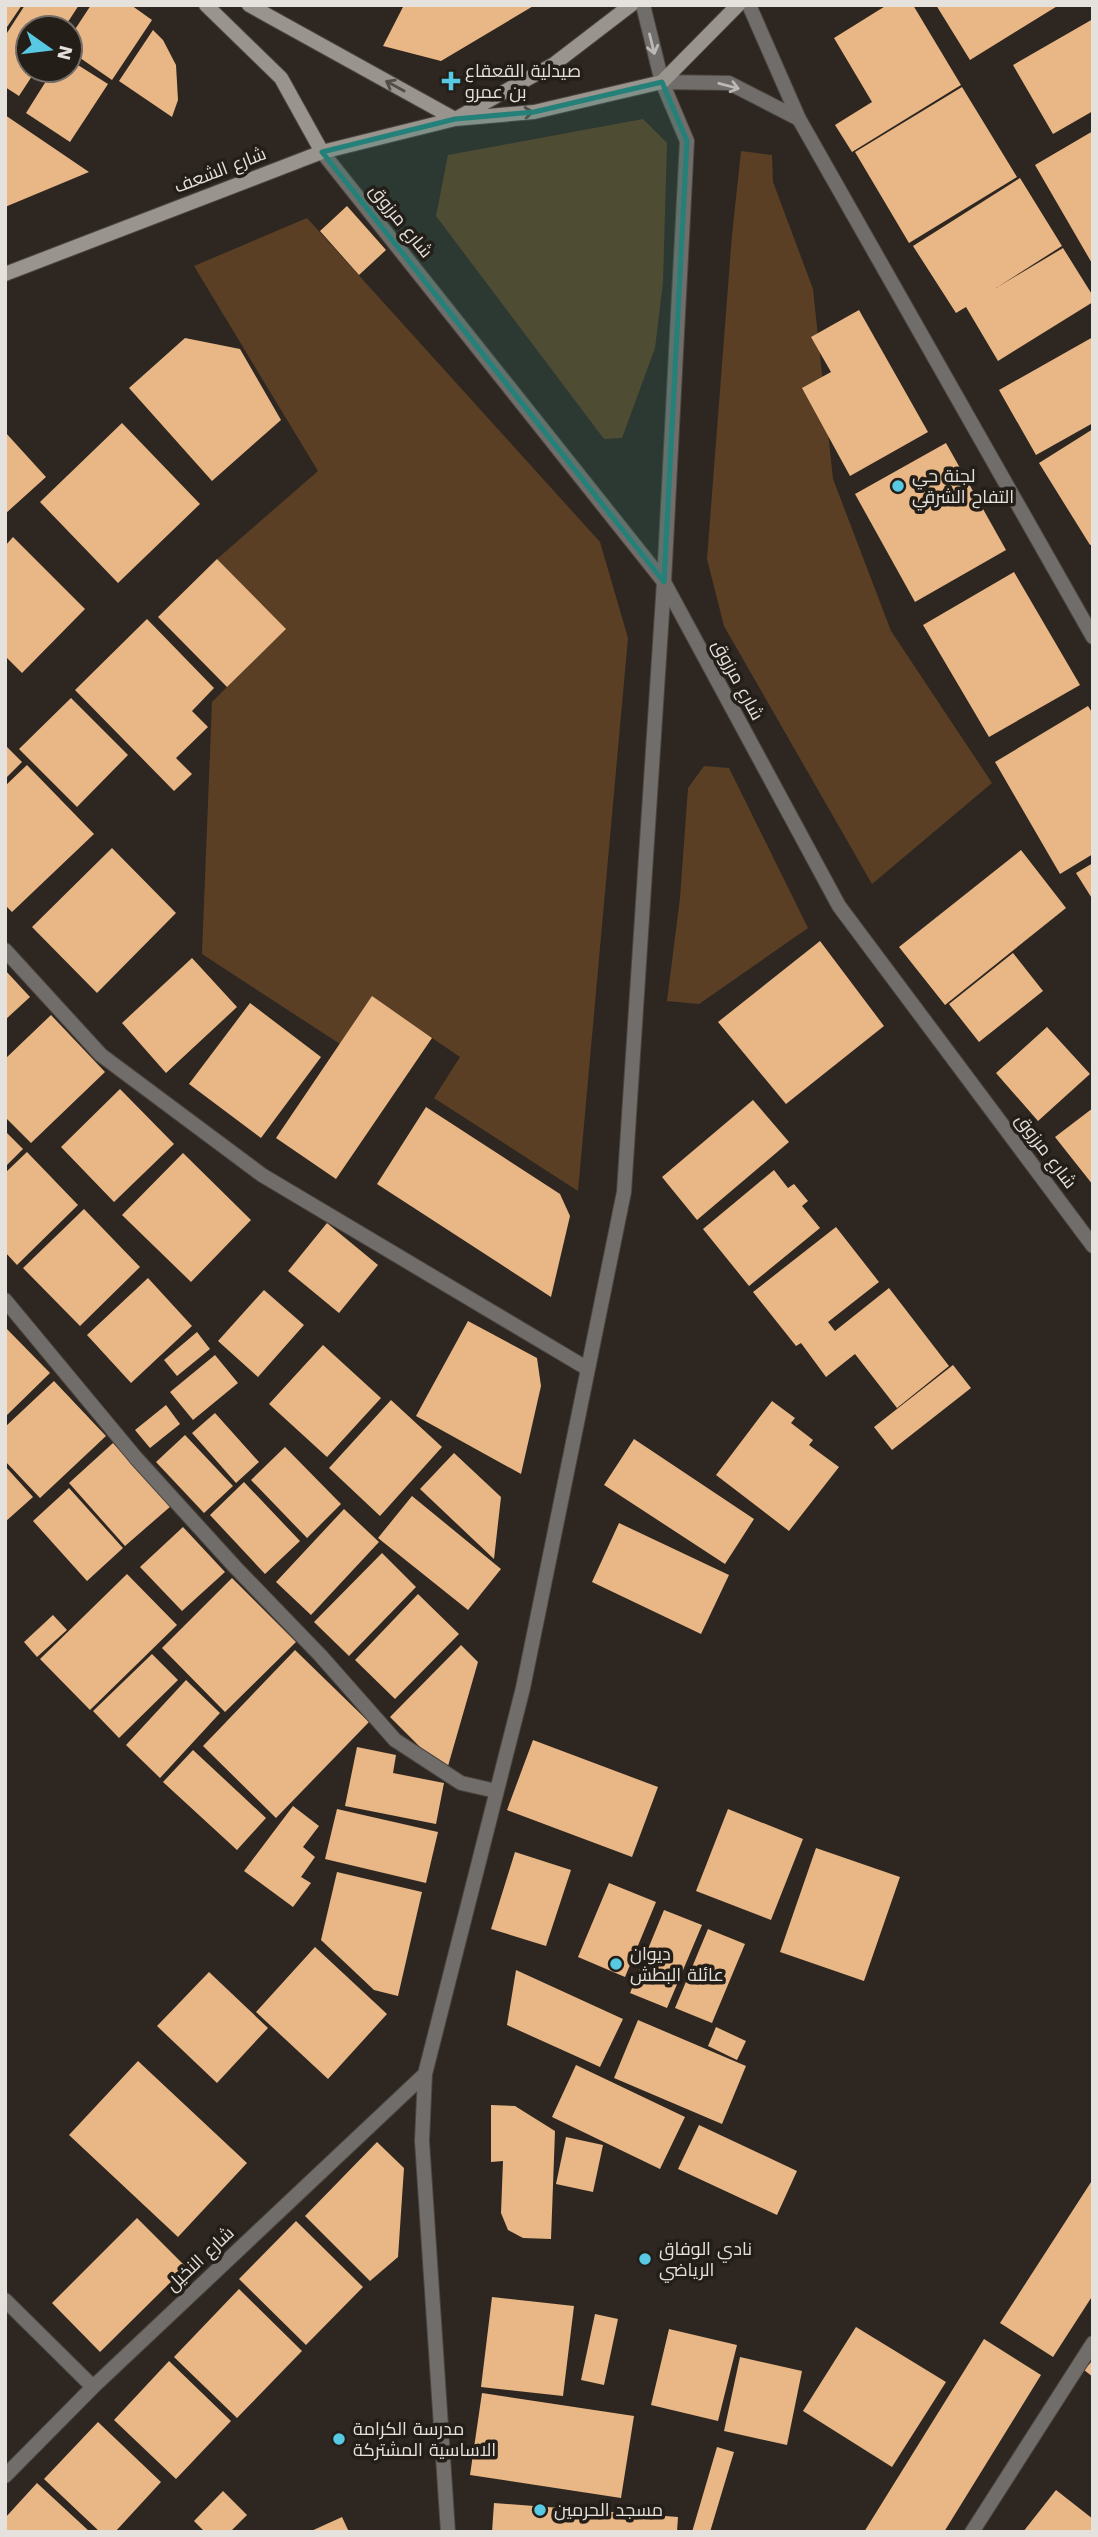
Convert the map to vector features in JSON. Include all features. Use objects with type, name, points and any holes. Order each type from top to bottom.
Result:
[{"type":"street","points":[[206,5],[281,78],[322,152]]},
{"type":"street","points":[[249,5],[455,119]]},
{"type":"street","name":"شارع الشعف","points":[[455,119],[554,64],[631,5]]},
{"type":"street","points":[[448,2532],[422,2141],[425,2074],[523,1688],[624,1192],[664,582],[687,141],[662,82],[643,5]]},
{"type":"street","points":[[662,82],[738,5]]},
{"type":"street","points":[[750,5],[799,119],[1093,637]]},
{"type":"street","points":[[662,82],[729,83],[799,119]]},
{"type":"street","name":"شارع الشعف","points":[[5,274],[322,152],[455,119],[534,112],[662,82]]},
{"type":"street","name":"شارع مرزوق","points":[[322,152],[664,582],[839,906],[1093,1246]]},
{"type":"street","points":[[5,950],[102,1055],[262,1175],[588,1369]]},
{"type":"street","points":[[5,1300],[136,1458],[395,1740],[461,1783],[496,1791]]},
{"type":"street","name":"شارع النخيل","points":[[5,2476],[93,2387],[425,2074]]},
{"type":"street","points":[[5,2300],[93,2387]]},
{"type":"street","points":[[972,2532],[1093,2343]]},
{"type":"highlighted area","points":[[662,82],[687,141],[664,582],[322,152],[455,119],[534,112]]},
{"type":"shaded area","points":[[643,119],[667,143],[663,282],[655,348],[622,438],[604,439],[436,216],[448,155]]},
{"type":"shaded area","points":[[741,151],[772,155],[773,182],[813,289],[833,479],[891,631],[992,783],[872,884],[724,626],[707,559]]},
{"type":"shaded area","points":[[307,218],[600,542],[628,638],[578,1191],[434,1098],[460,1057],[372,997],[340,1044],[202,954],[212,702],[285,629],[217,559],[318,471],[194,266]]},
{"type":"shaded area","points":[[704,766],[729,768],[808,928],[699,1004],[667,1001],[680,898],[688,788]]},
{"type":"building","points":[[5,5],[22,5],[14,14],[5,30]]},
{"type":"building","points":[[25,5],[79,5],[73,14],[19,14]]},
{"type":"building","points":[[91,5],[131,5],[152,20],[112,80],[84,61],[84,16]]},
{"type":"building","points":[[404,5],[535,5],[441,61],[383,46]]},
{"type":"building","points":[[887,5],[913,5],[961,85],[852,152],[835,125],[872,102],[834,38]]},
{"type":"building","points":[[936,5],[1059,5],[970,60]]},
{"type":"building","points":[[1093,19],[1093,111],[1053,134],[1013,65]]},
{"type":"building","points":[[14,22],[14,84],[27,84],[19,96],[5,87],[5,36]]},
{"type":"building","points":[[153,30],[163,40],[176,65],[178,100],[172,117],[119,81]]},
{"type":"building","points":[[84,69],[108,84],[70,142],[26,113],[44,84],[84,84]]},
{"type":"building","points":[[962,87],[1017,177],[909,243],[855,152]]},
{"type":"building","points":[[5,115],[89,172],[5,207]]},
{"type":"building","points":[[1093,131],[1093,265],[1035,165]]},
{"type":"building","points":[[1020,178],[1062,246],[996,288],[1063,248],[1093,296],[1093,302],[998,361],[966,307],[956,313],[913,246]]},
{"type":"building","points":[[347,206],[386,250],[359,275],[320,231]]},
{"type":"building","points":[[859,310],[928,432],[850,476],[802,388],[831,372],[811,337]]},
{"type":"building","points":[[1093,337],[1093,423],[1036,455],[999,390]]},
{"type":"building","points":[[185,338],[240,349],[281,420],[212,481],[129,388]]},
{"type":"building","points":[[122,423],[200,504],[118,583],[40,502]]},
{"type":"building","points":[[1093,429],[1093,544],[1090,545],[1039,463]]},
{"type":"building","points":[[5,432],[46,477],[5,514]]},
{"type":"building","points":[[946,443],[1006,550],[915,602],[855,494]]},
{"type":"building","points":[[13,537],[85,609],[22,673],[5,656],[5,546]]},
{"type":"building","points":[[217,559],[286,629],[227,687],[158,617]]},
{"type":"building","points":[[1014,572],[1080,685],[989,737],[923,625]]},
{"type":"building","points":[[147,619],[214,688],[192,711],[208,727],[176,758],[192,774],[174,791],[75,690]]},
{"type":"building","points":[[71,698],[128,755],[77,807],[19,749]]},
{"type":"building","points":[[1088,706],[1093,714],[1093,854],[1060,874],[995,762]]},
{"type":"building","points":[[5,745],[22,762],[5,779]]},
{"type":"building","points":[[27,765],[94,834],[12,912],[5,905],[5,786]]},
{"type":"building","points":[[112,848],[176,913],[97,993],[32,927]]},
{"type":"building","points":[[1021,850],[1066,908],[945,1005],[899,947]]},
{"type":"building","points":[[1093,863],[1093,900],[1076,873]]},
{"type":"building","points":[[820,941],[884,1026],[786,1104],[718,1022]]},
{"type":"building","points":[[1013,953],[1043,991],[979,1042],[949,1004]]},
{"type":"building","points":[[192,958],[237,1007],[166,1073],[122,1023]]},
{"type":"building","points":[[5,970],[30,997],[5,1020]]},
{"type":"building","points":[[372,996],[432,1038],[336,1179],[276,1138]]},
{"type":"building","points":[[250,1003],[321,1057],[261,1138],[189,1084]]},
{"type":"building","points":[[51,1015],[105,1072],[31,1143],[5,1117],[5,1059]]},
{"type":"building","points":[[1047,1027],[1090,1074],[1038,1121],[996,1073]]},
{"type":"building","points":[[120,1089],[174,1144],[114,1202],[61,1147]]},
{"type":"building","points":[[753,1100],[789,1142],[697,1220],[662,1177]]},
{"type":"building","points":[[426,1107],[560,1194],[570,1216],[551,1297],[377,1184]]},
{"type":"building","points":[[1093,1108],[1093,1185],[1055,1137]]},
{"type":"building","points":[[5,1131],[23,1149],[5,1167]]},
{"type":"building","points":[[27,1152],[78,1205],[17,1265],[5,1252],[5,1173]]},
{"type":"building","points":[[183,1153],[251,1220],[191,1282],[122,1215]]},
{"type":"building","points":[[774,1170],[788,1188],[794,1184],[808,1201],[802,1206],[820,1228],[749,1286],[703,1229]]},
{"type":"building","points":[[84,1209],[140,1267],[80,1326],[23,1268]]},
{"type":"building","points":[[327,1223],[378,1265],[339,1313],[288,1271]]},
{"type":"building","points":[[836,1227],[879,1282],[828,1322],[835,1331],[889,1288],[949,1366],[897,1408],[855,1354],[826,1377],[801,1343],[796,1346],[753,1292]]},
{"type":"building","points":[[148,1278],[192,1326],[131,1383],[87,1335]]},
{"type":"building","points":[[264,1290],[304,1325],[258,1377],[218,1341]]},
{"type":"building","points":[[468,1321],[537,1358],[541,1386],[521,1474],[416,1416]]},
{"type":"building","points":[[5,1327],[50,1373],[5,1417]]},
{"type":"building","points":[[197,1332],[210,1349],[177,1376],[164,1360]]},
{"type":"building","points":[[323,1345],[381,1398],[327,1457],[269,1404]]},
{"type":"building","points":[[215,1355],[238,1383],[193,1420],[170,1392]]},
{"type":"building","points":[[953,1365],[971,1388],[892,1450],[874,1427]]},
{"type":"building","points":[[54,1381],[106,1436],[40,1498],[5,1461],[5,1427]]},
{"type":"building","points":[[391,1400],[442,1447],[380,1516],[329,1468]]},
{"type":"building","points":[[772,1401],[795,1418],[791,1423],[813,1440],[809,1445],[839,1467],[789,1531],[716,1475]]},
{"type":"building","points":[[166,1405],[180,1424],[150,1448],[135,1430]]},
{"type":"building","points":[[215,1413],[259,1462],[236,1483],[192,1433]]},
{"type":"building","points":[[185,1435],[233,1486],[204,1513],[156,1462]]},
{"type":"building","points":[[634,1439],[754,1519],[725,1564],[604,1485]]},
{"type":"building","points":[[113,1443],[171,1506],[125,1546],[69,1483]]},
{"type":"building","points":[[285,1447],[341,1504],[307,1538],[251,1480]]},
{"type":"building","points":[[454,1453],[501,1497],[494,1559],[420,1489]]},
{"type":"building","points":[[5,1466],[33,1497],[5,1522]]},
{"type":"building","points":[[244,1482],[300,1541],[265,1574],[210,1515]]},
{"type":"building","points":[[69,1488],[123,1548],[87,1581],[33,1521]]},
{"type":"building","points":[[412,1496],[501,1569],[468,1610],[378,1538]]},
{"type":"building","points":[[344,1509],[379,1542],[311,1615],[276,1582]]},
{"type":"building","points":[[619,1523],[729,1575],[701,1634],[592,1582]]},
{"type":"building","points":[[183,1527],[225,1572],[182,1611],[140,1567]]},
{"type":"building","points":[[382,1553],[416,1587],[349,1656],[314,1622]]},
{"type":"building","points":[[127,1574],[177,1625],[90,1710],[40,1659]]},
{"type":"building","points":[[232,1578],[296,1642],[225,1712],[162,1648]]},
{"type":"building","points":[[418,1594],[459,1634],[395,1699],[355,1660]]},
{"type":"building","points":[[53,1615],[67,1630],[37,1657],[24,1642]]},
{"type":"building","points":[[461,1645],[478,1662],[446,1773],[390,1717]]},
{"type":"building","points":[[295,1650],[369,1722],[276,1818],[203,1746]]},
{"type":"building","points":[[152,1654],[178,1680],[119,1738],[93,1711]]},
{"type":"building","points":[[186,1680],[220,1713],[160,1778],[126,1745]]},
{"type":"building","points":[[533,1740],[658,1787],[632,1857],[507,1810]]},
{"type":"building","points":[[357,1747],[396,1755],[393,1773],[444,1783],[436,1824],[345,1806]]},
{"type":"building","points":[[193,1750],[266,1818],[237,1850],[163,1782]]},
{"type":"building","points":[[293,1806],[319,1826],[303,1847],[315,1857],[301,1877],[311,1883],[293,1907],[244,1871]]},
{"type":"building","points":[[337,1809],[438,1832],[426,1883],[325,1859]]},
{"type":"building","points":[[728,1809],[803,1839],[771,1920],[696,1891]]},
{"type":"building","points":[[816,1848],[900,1877],[864,1981],[780,1952]]},
{"type":"building","points":[[515,1852],[571,1870],[546,1946],[491,1929]]},
{"type":"building","points":[[337,1872],[422,1892],[398,1996],[374,1990],[321,1940]]},
{"type":"building","points":[[609,1883],[656,1902],[625,1977],[578,1957]]},
{"type":"building","points":[[664,1910],[702,1925],[667,2008],[630,1993]]},
{"type":"building","points":[[708,1929],[745,1944],[712,2023],[675,2008]]},
{"type":"building","points":[[315,1947],[387,2014],[328,2079],[256,2012]]},
{"type":"building","points":[[516,1970],[623,2019],[600,2067],[507,2025]]},
{"type":"building","points":[[209,1972],[268,2028],[217,2083],[157,2026]]},
{"type":"building","points":[[638,2020],[746,2066],[722,2124],[614,2078]]},
{"type":"building","points":[[716,2027],[746,2041],[737,2060],[708,2046]]},
{"type":"building","points":[[138,2061],[247,2163],[178,2237],[69,2135]]},
{"type":"building","points":[[576,2065],[685,2117],[660,2169],[552,2117]]},
{"type":"building","points":[[491,2105],[515,2106],[555,2131],[551,2239],[523,2238],[508,2230],[501,2213],[503,2161],[491,2162]]},
{"type":"building","points":[[699,2125],[797,2171],[777,2215],[678,2169]]},
{"type":"building","points":[[566,2137],[603,2145],[593,2192],[556,2184]]},
{"type":"building","points":[[377,2142],[404,2168],[398,2257],[370,2281],[305,2216]]},
{"type":"building","points":[[1093,2179],[1093,2295],[1053,2357],[1000,2323]]},
{"type":"building","points":[[137,2218],[186,2267],[100,2352],[52,2303]]},
{"type":"building","points":[[296,2221],[363,2287],[306,2345],[239,2279]]},
{"type":"building","points":[[239,2289],[302,2351],[237,2418],[174,2357]]},
{"type":"building","points":[[492,2297],[574,2306],[563,2396],[481,2387]]},
{"type":"building","points":[[595,2314],[618,2319],[604,2385],[581,2380]]},
{"type":"building","points":[[856,2327],[946,2382],[892,2467],[803,2411]]},
{"type":"building","points":[[669,2329],[737,2345],[718,2421],[651,2405]]},
{"type":"building","points":[[984,2339],[1041,2375],[944,2532],[864,2532]]},
{"type":"building","points":[[740,2357],[802,2371],[787,2445],[724,2431]]},
{"type":"building","points":[[1093,2360],[1093,2377],[1084,2370]]},
{"type":"building","points":[[169,2361],[231,2421],[176,2479],[114,2420]]},
{"type":"building","points":[[482,2393],[634,2416],[621,2498],[470,2475]]},
{"type":"building","points":[[98,2422],[161,2482],[115,2532],[100,2532],[44,2479]]},
{"type":"building","points":[[717,2447],[734,2452],[710,2532],[692,2532]]},
{"type":"building","points":[[37,2483],[90,2532],[5,2532],[5,2518]]},
{"type":"building","points":[[1056,2490],[1093,2519],[1093,2532],[1023,2532]]},
{"type":"building","points":[[223,2491],[247,2515],[230,2532],[205,2532],[194,2521]]},
{"type":"building","name":"مسجد الحرمين","points":[[494,2503],[678,2517],[677,2532],[492,2532]]},
{"type":"building","points":[[342,2517],[349,2532],[309,2532]]},
{"type":"place","name":"صيدلية القعقاع بن عمرو","points":[[451,81]]},
{"type":"place","name":"لجنة حي التفاح الشرقي","points":[[898,486]]},
{"type":"place","name":"ديوان عائلة البطش","points":[[616,1964]]},
{"type":"place","name":"نادي الوفاق الرياضي","points":[[645,2259]]},
{"type":"place","name":"مدرسة الكرامة الاساسية المشتركة","points":[[339,2439]]},
{"type":"place","name":"مسجد الحرمين","points":[[540,2510]]}]
